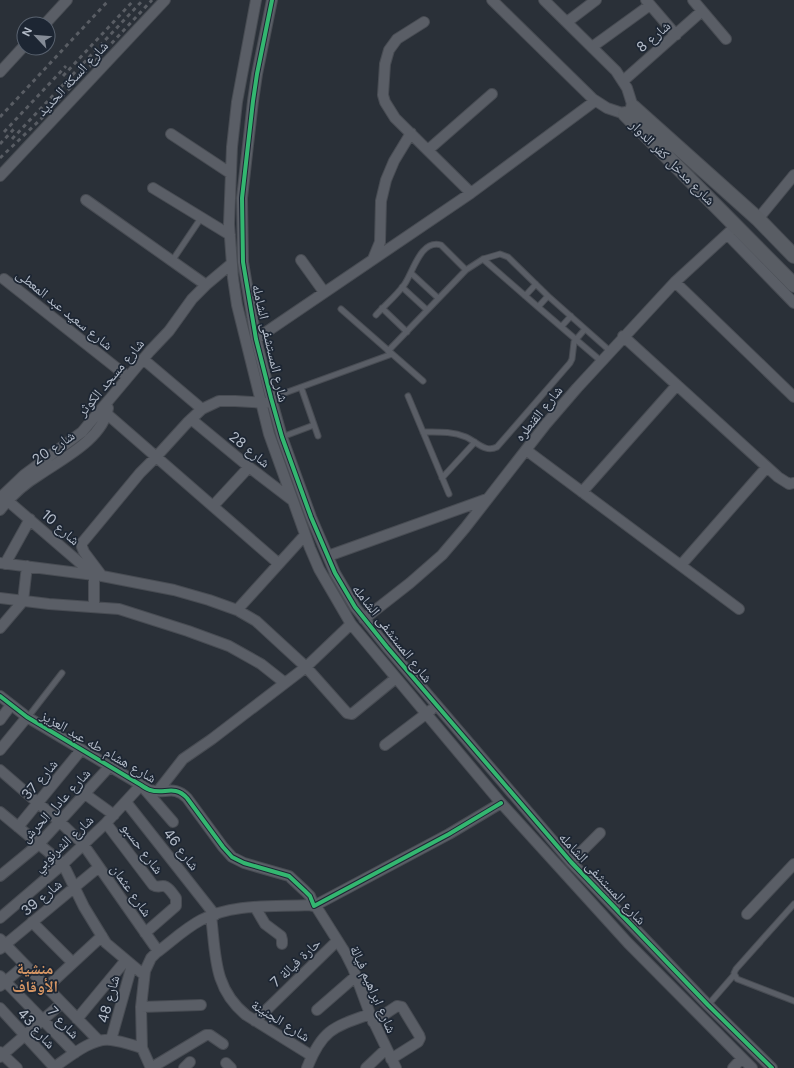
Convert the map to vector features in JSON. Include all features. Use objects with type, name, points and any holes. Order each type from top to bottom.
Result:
[{"type":"main road","name":"شارع مدخل كفر الدوار","points":[[629,111],[758,219],[794,256]]},
{"type":"main road","name":"شارع مدخل كفر الدوار","points":[[629,111],[732,231],[794,285]]},
{"type":"street","points":[[52,16],[67,0]]},
{"type":"street","name":"شارع السكة الحديد","points":[[0,176],[165,0]]},
{"type":"street","name":"شارع المستشفى الشامله","points":[[256,0],[237,102],[230,173],[231,264],[237,305],[260,403],[269,434],[305,535],[319,569],[351,624],[501,803],[628,942],[752,1068]]},
{"type":"street","name":"شارع المستشفى الشامله","points":[[272,0],[255,87],[242,198],[242,262],[256,339],[282,437],[298,484],[342,586],[364,619],[387,647],[571,862],[708,1005],[772,1068]]},
{"type":"street","name":"شارع مدخل كفر الدوار","points":[[492,0],[595,101],[607,108],[629,111],[631,97],[616,71],[549,2]]},
{"type":"street","points":[[567,22],[596,0]]},
{"type":"street","points":[[693,0],[726,39]]},
{"type":"street","points":[[592,47],[648,2],[676,35]]},
{"type":"street","name":"شارع 8","points":[[623,81],[702,11]]},
{"type":"street","points":[[424,22],[397,39],[393,44],[386,57],[383,95],[385,102],[395,118],[472,193]]},
{"type":"street","points":[[0,72],[16,55]]},
{"type":"street","points":[[428,150],[492,94]]},
{"type":"street","points":[[256,339],[472,193],[595,101]]},
{"type":"street","points":[[373,259],[381,236],[381,201],[386,180],[394,161],[411,133]]},
{"type":"street","points":[[170,134],[230,173]]},
{"type":"street","points":[[758,219],[794,175]]},
{"type":"street","points":[[153,188],[230,236]]},
{"type":"street","points":[[86,200],[206,285]]},
{"type":"street","points":[[732,231],[794,303]]},
{"type":"street","name":"شارع القنطره","points":[[364,619],[427,570],[454,542],[562,406],[623,336],[675,282],[732,231]]},
{"type":"street","points":[[301,260],[324,292]]},
{"type":"street","name":"شارع مسجد الكوثر","points":[[4,499],[28,471],[82,432],[143,358],[169,331],[192,299],[231,264]]},
{"type":"street","name":"شارع سعيد عبد المعطى","points":[[4,279],[128,377]]},
{"type":"street","points":[[675,282],[794,396]]},
{"type":"street","points":[[623,336],[778,477],[789,484],[794,483]]},
{"type":"street","points":[[143,358],[202,410]]},
{"type":"street","points":[[582,492],[677,385]]},
{"type":"street","name":"شارع 20","points":[[0,510],[4,499],[84,444],[106,418],[109,399]]},
{"type":"street","points":[[94,607],[98,575],[84,552],[82,543],[140,473],[191,419],[202,410],[219,401],[235,400],[260,403],[272,401]]},
{"type":"street","points":[[107,414],[278,563]]},
{"type":"street","name":"شارع 28","points":[[191,419],[249,467],[293,500]]},
{"type":"street","points":[[526,450],[739,609]]},
{"type":"street","points":[[213,506],[249,467]]},
{"type":"street","points":[[680,565],[767,467]]},
{"type":"street","name":"شارع 10","points":[[4,499],[98,575]]},
{"type":"street","points":[[328,556],[487,499]]},
{"type":"street","points":[[30,519],[3,563],[98,575],[174,590],[237,610],[256,621],[306,667],[350,715],[396,678]]},
{"type":"street","points":[[237,610],[305,535]]},
{"type":"street","points":[[0,628],[23,601],[27,566]]},
{"type":"street","points":[[0,598],[119,609],[229,646],[261,664],[285,684]]},
{"type":"street","points":[[158,791],[190,752],[212,739],[285,684],[306,667],[351,624]]},
{"type":"street","name":"شارع هشام طه عبد العزيز","points":[[0,696],[27,717],[141,786],[150,790],[174,790],[181,793],[187,798],[232,857],[244,863],[288,876],[310,896],[314,906]]},
{"type":"street","points":[[384,745],[437,705]]},
{"type":"street","points":[[0,720],[11,706]]},
{"type":"street","points":[[0,750],[27,717]]},
{"type":"street","name":"شارع 37","points":[[18,827],[81,750]]},
{"type":"street","name":"شارع عادل الحرش","points":[[0,876],[39,844],[110,766]]},
{"type":"street","name":"شارع عثمان","points":[[0,770],[83,844],[158,951]]},
{"type":"street","points":[[141,786],[173,822]]},
{"type":"street","name":"شارع الشرنوبي","points":[[0,918],[63,864],[114,815],[141,786]]},
{"type":"street","points":[[85,794],[114,815]]},
{"type":"street","name":"شارع 46","points":[[126,802],[213,915]]},
{"type":"street","points":[[223,1044],[210,1034],[206,1035],[151,1068],[142,1048],[141,1007],[144,975],[151,958],[158,951],[192,926],[213,915],[230,909],[314,906],[449,834],[501,803]]},
{"type":"street","points":[[0,812],[63,864],[84,907],[102,936],[113,950],[144,975]]},
{"type":"street","name":"شارع حسبو","points":[[106,823],[153,886],[167,887],[176,898],[176,906],[145,933]]},
{"type":"street","points":[[571,862],[600,833]]},
{"type":"street","points":[[747,914],[794,864]]},
{"type":"street","name":"شارع 39","points":[[2,944],[32,922],[99,867]]},
{"type":"street","name":"شارع ابراهيم فيالة","points":[[314,906],[317,908],[346,954],[356,976],[371,1018],[396,1068]]},
{"type":"street","points":[[255,907],[265,924],[281,936],[282,944]]},
{"type":"street","name":"شارع الجنينة","points":[[213,915],[218,974],[226,994],[246,1015],[312,1056]]},
{"type":"street","points":[[32,922],[74,963]]},
{"type":"street","points":[[47,987],[102,936]]},
{"type":"street","name":"حارة فيالة 7","points":[[255,1021],[337,941]]},
{"type":"street","points":[[2,944],[25,965],[99,1041]]},
{"type":"street","points":[[77,1019],[129,963]]},
{"type":"street","name":"شارع 48","points":[[111,1040],[129,963]]},
{"type":"street","points":[[2,981],[25,965]]},
{"type":"street","points":[[317,1010],[356,976]]},
{"type":"street","name":"شارع 7","points":[[2,981],[75,1053]]},
{"type":"street","points":[[17,1068],[1,1055],[62,1003]]},
{"type":"street","points":[[141,1007],[201,1005]]},
{"type":"street","points":[[307,1068],[318,1044],[329,1032],[342,1024],[371,1018],[400,1006],[420,1035],[420,1038],[418,1042],[391,1059]]},
{"type":"street","name":"شارع 43","points":[[0,1008],[54,1068]]},
{"type":"street","points":[[54,1068],[93,1042],[111,1040],[142,1048]]},
{"type":"street","points":[[366,1068],[386,1049]]},
{"type":"street","points":[[733,1068],[742,1058]]},
{"type":"lane","points":[[172,261],[201,218]]},
{"type":"lane","points":[[376,315],[402,287],[411,273],[419,255],[427,248],[438,244],[443,246],[466,270]]},
{"type":"lane","points":[[272,401],[301,387],[390,352],[406,332],[466,270],[483,259],[500,254],[508,258],[610,351]]},
{"type":"lane","points":[[483,259],[602,361]]},
{"type":"lane","points":[[411,273],[438,298]]},
{"type":"lane","points":[[525,296],[536,284]]},
{"type":"lane","points":[[402,287],[427,310]]},
{"type":"lane","points":[[538,307],[548,296]]},
{"type":"lane","points":[[382,308],[406,332]]},
{"type":"lane","points":[[341,309],[422,381]]},
{"type":"lane","points":[[561,327],[571,316]]},
{"type":"lane","points":[[423,432],[451,432],[465,437],[485,448],[497,447],[570,363],[572,359],[572,347],[576,339],[585,329]]},
{"type":"lane","points":[[301,387],[318,436]]},
{"type":"lane","points":[[408,396],[449,494]]},
{"type":"lane","points":[[282,437],[314,425]]},
{"type":"lane","points":[[442,478],[475,442]]},
{"type":"lane","points":[[27,717],[62,673]]},
{"type":"lane","points":[[708,1005],[734,975],[736,968],[794,904]]},
{"type":"lane","points":[[734,975],[739,980],[794,1001]]},
{"type":"railway","points":[[0,117],[109,0]]},
{"type":"railway","points":[[63,76],[134,0]]},
{"type":"railway","points":[[12,139],[143,0]]},
{"type":"railway","points":[[0,158],[40,120],[152,0]]},
{"type":"railway","points":[[4,132],[66,66]]},
{"type":"railway","points":[[0,144],[14,129]]},
{"type":"cycle path","points":[[272,0],[257,74],[242,198],[243,262],[256,339],[282,437],[311,517],[335,573],[355,607],[387,647],[571,862],[708,1005],[772,1068]]},
{"type":"cycle path","points":[[0,696],[27,717],[147,789],[155,791],[173,791],[182,794],[187,798],[232,857],[244,863],[289,876],[310,896],[314,906],[449,834],[501,803]]},
{"type":"district","name":"منشية الأوقاف","points":[[35,977]]}]
